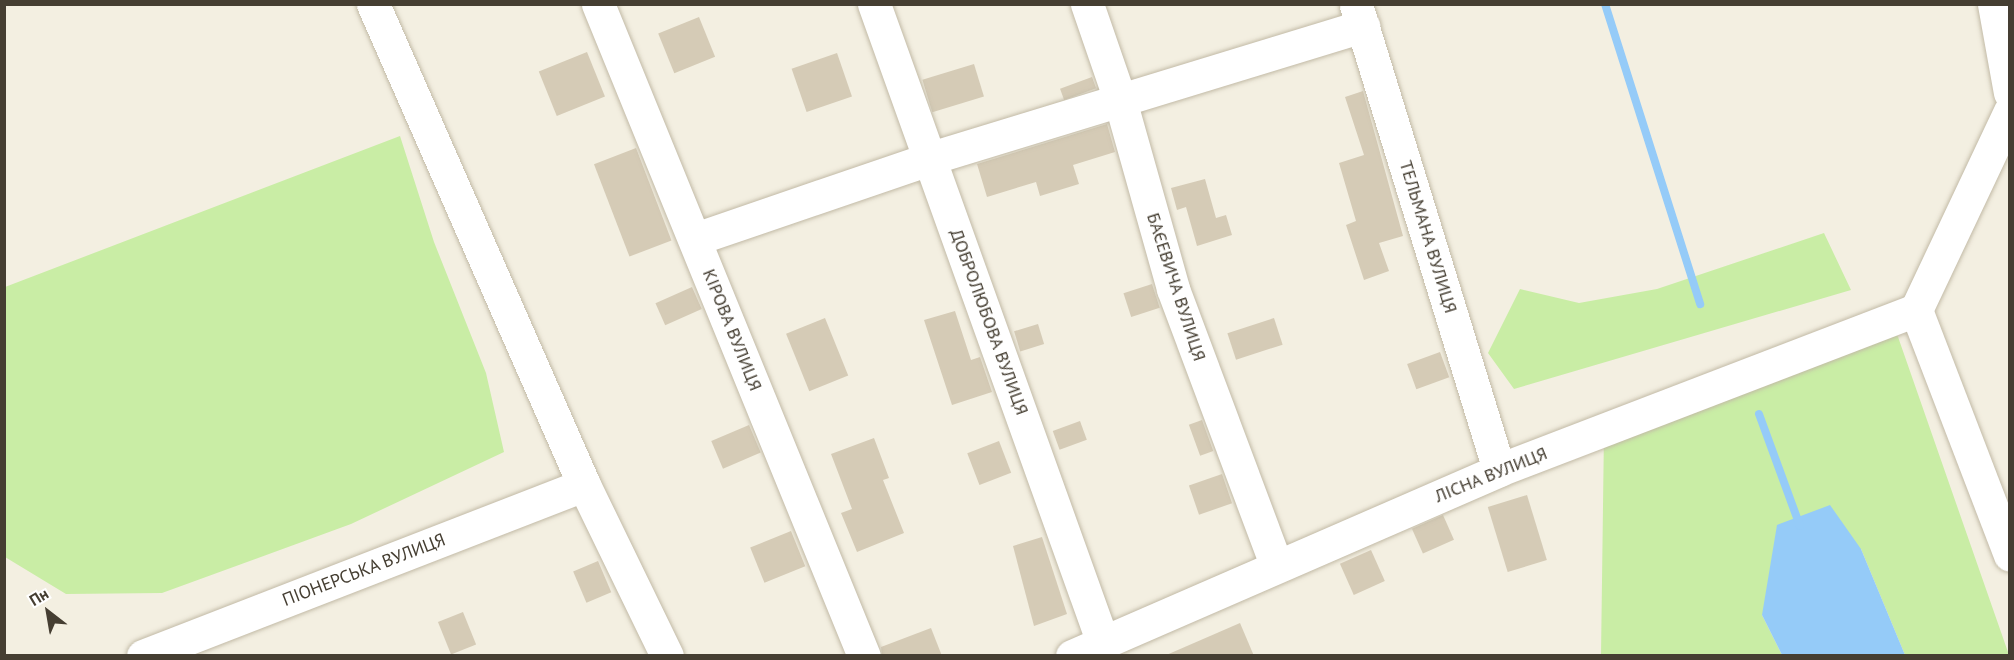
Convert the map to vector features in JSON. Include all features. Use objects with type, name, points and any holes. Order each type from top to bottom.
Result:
[{"type":"street","points":[[373,4],[585,485],[667,656]]},
{"type":"street","name":"КІРОВА ВУЛИЦЯ","points":[[598,4],[864,656]]},
{"type":"street","name":"ДОБРОЛЮБОВА ВУЛИЦЯ","points":[[874,4],[1102,640]]},
{"type":"street","name":"БАЄЕВИЧА ВУЛИЦЯ","points":[[1087,4],[1120,100],[1173,288],[1276,565]]},
{"type":"street","points":[[1994,4],[2010,93]]},
{"type":"street","points":[[694,239],[931,158],[1120,100],[1359,15]]},
{"type":"street","name":"ТЕЛЬМАНА ВУЛИЦЯ","points":[[1359,15],[1499,471]]},
{"type":"street","points":[[2010,111],[1916,310],[2003,518],[2010,555]]},
{"type":"street","name":"ЛІСНА ВУЛИЦЯ","points":[[1072,656],[1102,640],[1499,471],[1916,310]]},
{"type":"street","name":"ПІОНЕРСЬКА ВУЛИЦЯ","points":[[143,656],[585,485]]},
{"type":"green space","points":[[400,136],[434,242],[486,373],[504,452],[351,524],[162,593],[66,594],[5,557],[5,287]]},
{"type":"green space","points":[[1824,233],[1851,290],[1514,389],[1488,353],[1520,289],[1579,303],[1657,289]]},
{"type":"green space","points":[[1897,334],[2009,655],[1905,655],[1861,549],[1762,615],[1782,655],[1601,656],[1604,431]]},
{"type":"water","points":[[1830,505],[1861,549],[1905,655],[1782,655],[1762,615],[1777,525]]},
{"type":"building","points":[[699,17],[715,57],[674,73],[658,33]]},
{"type":"building","points":[[587,52],[605,97],[557,116],[539,71]]},
{"type":"building","points":[[837,53],[852,96],[807,112],[792,69]]},
{"type":"building","points":[[974,64],[984,97],[932,112],[922,80]]},
{"type":"building","points":[[1092,77],[1096,88],[1064,100],[1060,89]]},
{"type":"building","points":[[1363,91],[1403,236],[1379,243],[1389,271],[1364,280],[1346,225],[1356,221],[1339,163],[1364,155],[1345,97]]},
{"type":"building","points":[[1107,124],[1115,152],[1073,165],[1079,184],[1040,196],[1036,182],[987,197],[977,164]]},
{"type":"building","points":[[636,148],[671,240],[629,257],[594,164]]},
{"type":"building","points":[[1205,179],[1216,218],[1226,215],[1232,235],[1197,246],[1186,207],[1177,210],[1171,188]]},
{"type":"building","points":[[1152,284],[1160,308],[1131,317],[1123,293]]},
{"type":"building","points":[[692,287],[702,309],[665,325],[655,303]]},
{"type":"building","points":[[955,311],[971,360],[980,357],[992,392],[952,405],[924,320]]},
{"type":"building","points":[[825,318],[848,375],[809,391],[786,334]]},
{"type":"building","points":[[1274,318],[1283,345],[1236,360],[1227,333]]},
{"type":"building","points":[[1038,324],[1044,344],[1020,351],[1014,331]]},
{"type":"building","points":[[1440,352],[1449,377],[1416,389],[1407,364]]},
{"type":"building","points":[[1202,420],[1213,451],[1200,456],[1189,425]]},
{"type":"building","points":[[1080,421],[1087,440],[1060,450],[1053,431]]},
{"type":"building","points":[[749,425],[761,453],[723,469],[711,441]]},
{"type":"building","points":[[874,438],[889,478],[883,480],[904,533],[857,552],[841,513],[852,509],[831,454]]},
{"type":"building","points":[[999,441],[1011,473],[979,485],[967,453]]},
{"type":"building","points":[[1222,474],[1232,503],[1199,515],[1189,485]]},
{"type":"building","points":[[1527,495],[1547,560],[1508,572],[1488,507]]},
{"type":"building","points":[[1443,515],[1454,540],[1423,553],[1412,529]]},
{"type":"building","points":[[791,531],[805,566],[764,583],[750,547]]},
{"type":"building","points":[[1042,537],[1067,614],[1034,626],[1013,546]]},
{"type":"building","points":[[1371,550],[1385,581],[1354,595],[1340,564]]},
{"type":"building","points":[[598,561],[611,592],[586,603],[573,572]]},
{"type":"building","points":[[463,612],[476,644],[451,655],[438,622]]},
{"type":"building","points":[[1240,623],[1254,656],[1164,656]]},
{"type":"building","points":[[931,628],[942,656],[882,656],[881,647]]},
{"type":"waterway","points":[[1605,4],[1700,304]]},
{"type":"waterway","points":[[1759,414],[1800,526]]}]
